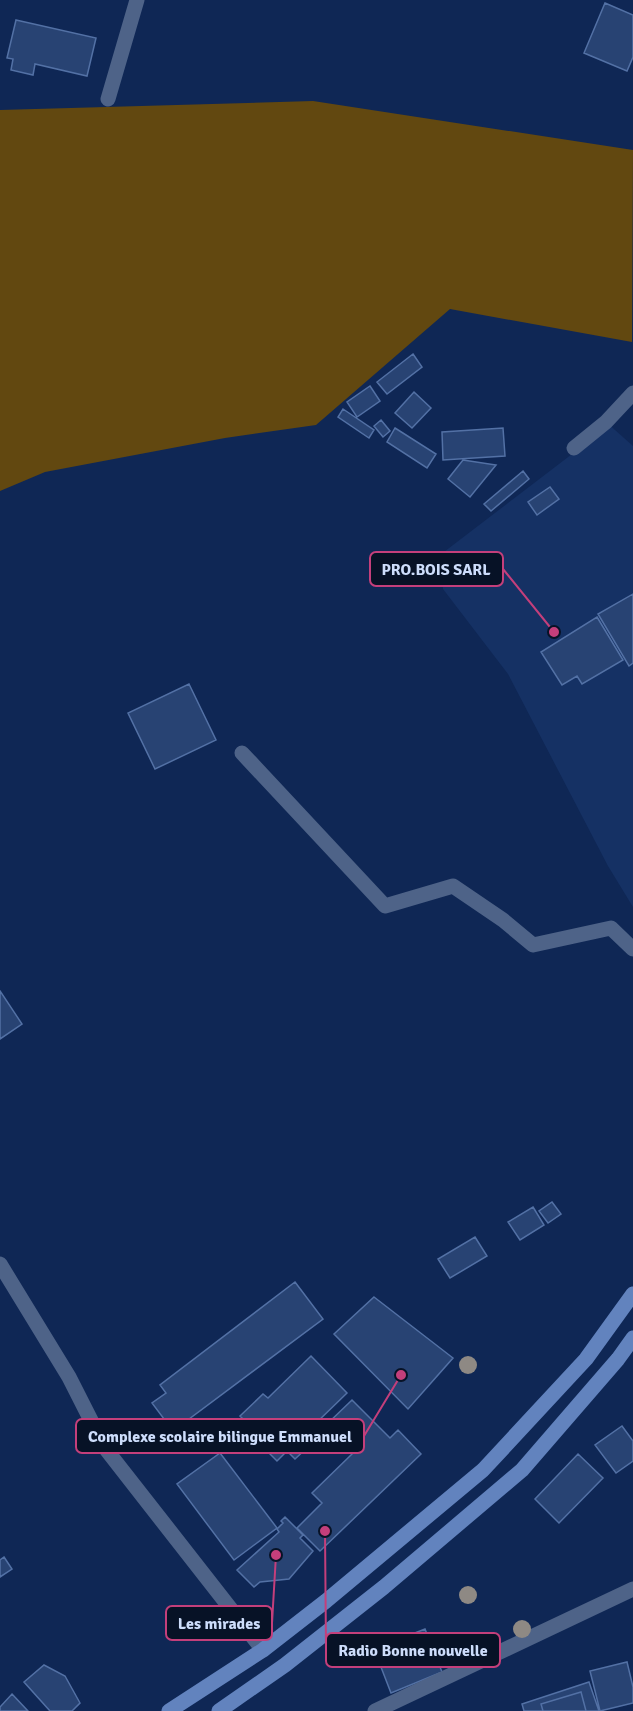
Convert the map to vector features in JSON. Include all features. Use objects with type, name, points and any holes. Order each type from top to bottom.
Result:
[{"type":"main road","points":[[169,1711],[262,1650],[326,1601],[483,1470],[586,1359],[633,1294]]},
{"type":"main road","points":[[219,1711],[285,1665],[384,1587],[522,1470],[618,1359],[633,1338]]},
{"type":"street","points":[[108,99],[137,0]]},
{"type":"street","points":[[574,448],[606,422],[633,393]]},
{"type":"street","points":[[242,753],[385,906],[453,886],[503,920],[532,945],[611,928],[633,949]]},
{"type":"street","points":[[0,1264],[69,1377],[105,1448],[262,1650]]},
{"type":"street","points":[[375,1711],[633,1589]]},
{"type":"shaded area","points":[[313,101],[633,150],[632,342],[450,309],[316,425],[225,438],[45,472],[0,491],[0,110]]},
{"type":"shaded area","points":[[606,422],[633,446],[633,907],[608,866],[508,674],[443,589],[440,555],[576,451]]},
{"type":"building","points":[[605,3],[633,15],[633,57],[627,71],[584,53]]},
{"type":"building","points":[[16,20],[96,38],[87,76],[35,64],[33,75],[11,70],[13,59],[7,58]]},
{"type":"building","points":[[413,354],[422,367],[387,394],[377,382]]},
{"type":"building","points":[[370,386],[380,401],[357,417],[347,402]]},
{"type":"building","points":[[414,392],[431,408],[412,428],[395,413]]},
{"type":"building","points":[[343,409],[374,430],[369,438],[338,417]]},
{"type":"building","points":[[381,420],[390,431],[383,437],[374,426]]},
{"type":"building","points":[[395,428],[436,454],[427,468],[387,442]]},
{"type":"building","points":[[503,428],[505,456],[443,460],[442,432]]},
{"type":"building","points":[[463,460],[496,465],[470,497],[448,479]]},
{"type":"building","points":[[523,471],[529,479],[491,511],[484,504]]},
{"type":"building","points":[[550,487],[559,499],[537,515],[528,502]]},
{"type":"building","points":[[633,594],[633,663],[629,666],[598,614]]},
{"type":"building","points":[[597,617],[623,660],[582,684],[577,676],[562,685],[541,652]]},
{"type":"building","points":[[189,684],[216,740],[155,769],[128,713]]},
{"type":"building","points":[[0,991],[22,1024],[0,1039]]},
{"type":"building","points":[[552,1202],[561,1214],[548,1223],[539,1211]]},
{"type":"building","points":[[533,1207],[544,1225],[520,1240],[508,1222]]},
{"type":"building","points":[[475,1237],[487,1256],[450,1278],[438,1259]]},
{"type":"building","points":[[295,1282],[323,1319],[173,1431],[152,1403],[166,1393],[160,1385]]},
{"type":"building","points":[[374,1297],[453,1358],[408,1409],[334,1334]]},
{"type":"building","points":[[311,1356],[347,1393],[314,1425],[322,1434],[295,1459],[287,1451],[277,1461],[256,1440],[260,1436],[240,1416],[263,1394],[268,1398]]},
{"type":"building","points":[[352,1400],[390,1438],[398,1430],[421,1454],[320,1551],[297,1528],[322,1503],[312,1493],[352,1454],[325,1426]]},
{"type":"building","points":[[622,1426],[633,1441],[633,1461],[616,1473],[595,1445]]},
{"type":"building","points":[[220,1453],[277,1528],[234,1560],[177,1484]]},
{"type":"building","points":[[578,1454],[603,1478],[559,1523],[535,1499]]},
{"type":"building","points":[[285,1517],[303,1535],[300,1538],[313,1551],[289,1579],[260,1582],[254,1587],[237,1570],[279,1532],[277,1529]]},
{"type":"building","points":[[4,1557],[12,1569],[0,1577],[0,1560]]},
{"type":"building","points":[[425,1629],[442,1672],[391,1693],[374,1649]]},
{"type":"building","points":[[627,1662],[633,1687],[633,1703],[600,1711],[590,1671]]},
{"type":"building","points":[[44,1665],[65,1676],[80,1703],[72,1711],[50,1711],[24,1682]]},
{"type":"building","points":[[589,1682],[599,1711],[586,1711],[581,1692],[541,1704],[543,1711],[524,1711],[522,1704]]},
{"type":"building","points":[[581,1692],[586,1711],[543,1711],[541,1704]]},
{"type":"building","points":[[12,1694],[28,1711],[0,1711],[0,1707]]},
{"type":"place","name":"PRO.BOIS SARL","points":[[554,632]]},
{"type":"place","name":"Complexe scolaire bilingue Emmanuel","points":[[401,1375]]},
{"type":"place","name":"Radio Bonne nouvelle","points":[[325,1531]]},
{"type":"place","name":"Les mirades","points":[[276,1555]]}]
